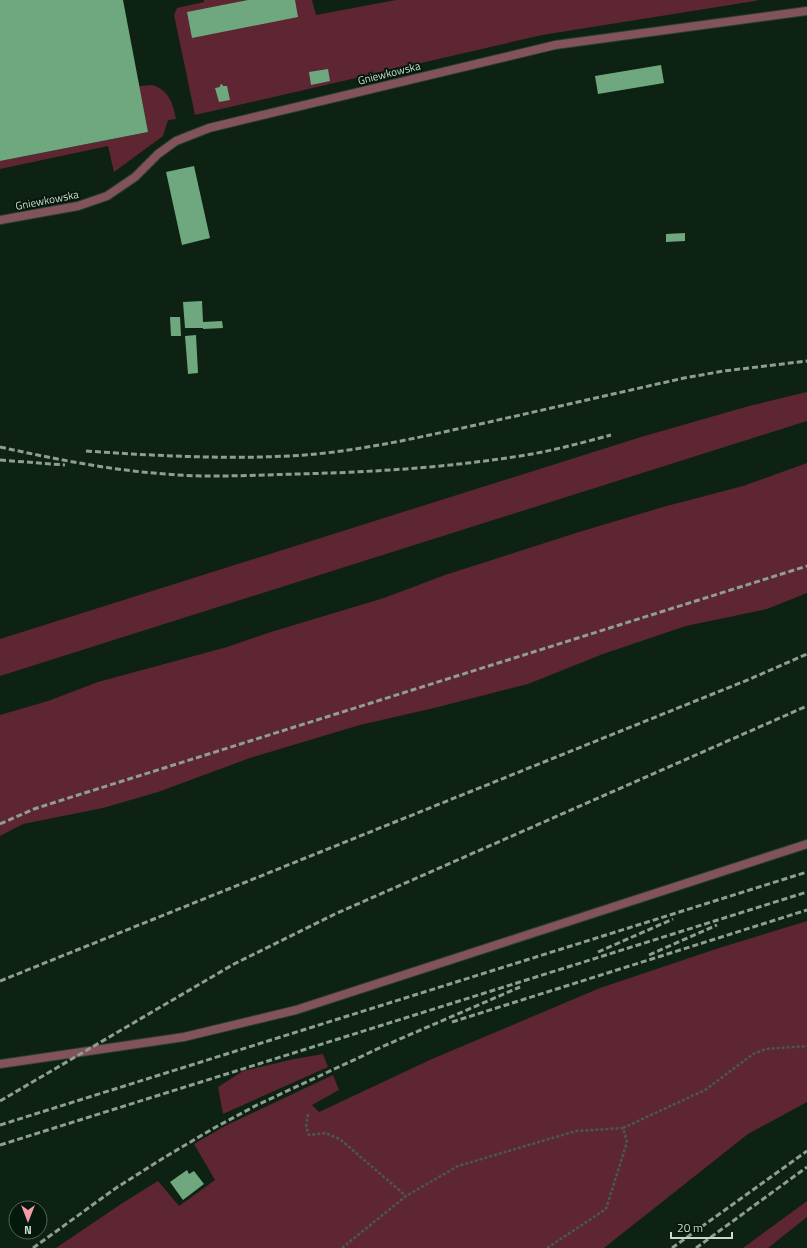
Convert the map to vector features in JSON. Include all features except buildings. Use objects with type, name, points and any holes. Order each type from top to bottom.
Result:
[{"type":"street","name":"Gniewkowska","points":[[0,220],[78,206],[107,196],[136,177],[158,154],[176,141],[209,128],[492,59],[556,45],[625,34],[807,11]]},
{"type":"street","points":[[0,1064],[184,1038],[296,1010],[807,844]]},
{"type":"path","points":[[342,1248],[406,1196],[458,1166],[576,1131],[623,1128],[705,1090],[753,1054],[766,1049],[807,1046]]},
{"type":"path","points":[[308,1114],[306,1127],[309,1135],[326,1133],[341,1140],[406,1196]]},
{"type":"path","points":[[547,1248],[606,1209],[626,1142],[623,1128]]},
{"type":"shaded area","points":[[204,0],[312,0],[316,15],[396,0],[758,0],[542,35],[195,115],[174,15],[177,8],[204,2]]},
{"type":"shaded area","points":[[152,85],[162,90],[169,98],[172,103],[176,119],[168,120],[163,136],[114,172],[108,146],[0,169],[0,161],[148,132],[139,86]]},
{"type":"shaded area","points":[[807,392],[807,421],[0,676],[0,639],[641,437],[749,406]]},
{"type":"shaded area","points":[[807,463],[807,593],[767,609],[686,626],[603,654],[528,684],[360,725],[250,758],[158,792],[103,808],[23,824],[0,836],[0,715],[48,701],[98,682],[227,647],[271,632],[384,598],[445,575],[579,532],[663,507],[743,486]]},
{"type":"shaded area","points":[[807,921],[807,1102],[748,1134],[604,1248],[56,1248],[158,1181],[179,1206],[215,1180],[194,1144],[225,1126],[333,1075],[339,1090],[312,1105],[319,1112],[432,1059],[600,988],[719,948]]},
{"type":"shaded area","points":[[323,1054],[328,1067],[223,1114],[218,1087],[243,1071]]},
{"type":"shaded area","points":[[807,1201],[807,1217],[768,1248],[743,1248]]},
{"type":"railway","points":[[86,451],[168,456],[223,457],[328,453],[418,438],[684,378],[724,371],[807,361]]},
{"type":"railway","points":[[0,447],[62,460],[123,470],[198,476],[232,476],[357,472],[445,466],[532,454],[611,435]]},
{"type":"railway","points":[[0,460],[65,465]]},
{"type":"railway","points":[[0,824],[34,809],[59,801],[807,566]]},
{"type":"railway","points":[[0,981],[750,679],[807,654]]},
{"type":"railway","points":[[0,1101],[234,964],[335,914],[807,706]]},
{"type":"railway","points":[[0,1125],[807,872]]},
{"type":"railway","points":[[0,1145],[807,892]]},
{"type":"railway","points":[[452,1022],[807,910]]},
{"type":"railway","points":[[598,952],[673,919]]},
{"type":"railway","points":[[649,955],[717,925]]},
{"type":"railway","points":[[33,1248],[116,1188],[214,1128],[257,1105],[386,1045],[520,987]]},
{"type":"railway","points":[[672,1248],[807,1151]]},
{"type":"railway","points":[[696,1248],[807,1167]]}]
